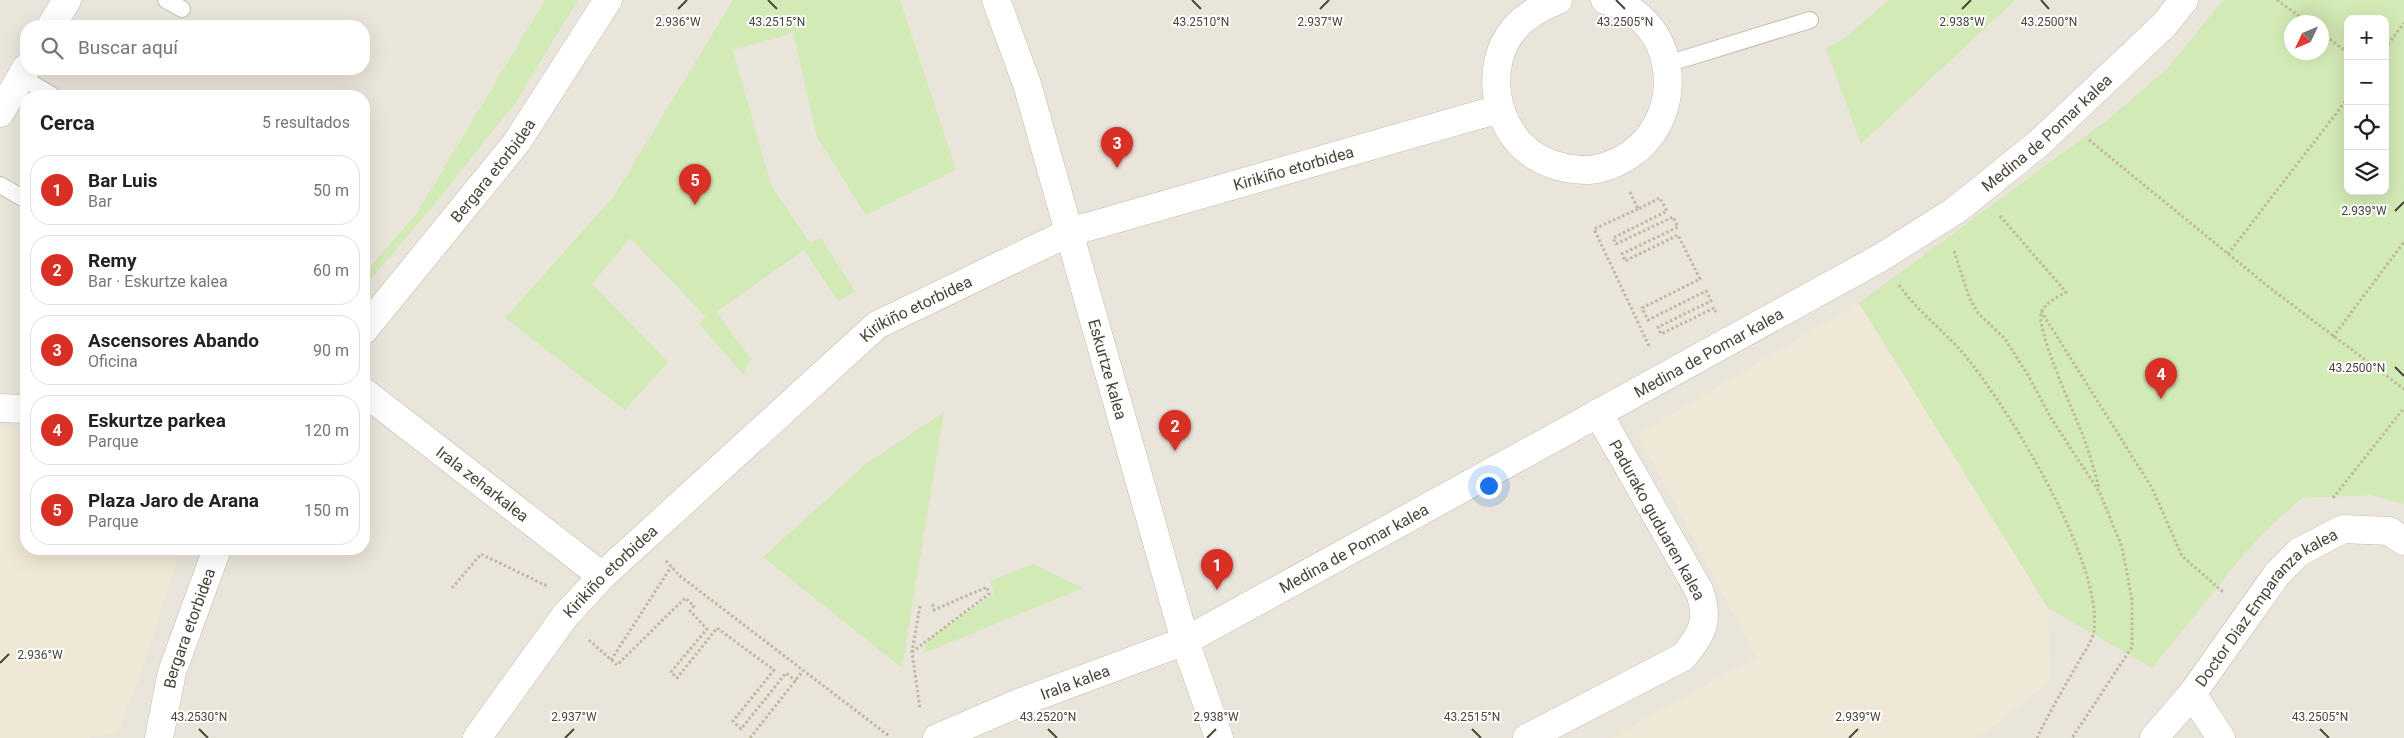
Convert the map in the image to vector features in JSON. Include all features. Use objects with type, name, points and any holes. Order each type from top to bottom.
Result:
[{"type":"street","points":[[55,20],[67,0]]},
{"type":"street","name":"Bergara etorbidea","points":[[370,323],[517,142],[608,0]]},
{"type":"street","name":"Eskurtze kalea","points":[[996,0],[1027,84],[1185,641],[1219,738]]},
{"type":"street","points":[[1558,0],[1534,11],[1514,30],[1500,54],[1495,81],[1499,109],[1513,135],[1534,156],[1562,168],[1591,170],[1616,163],[1644,145],[1661,120],[1669,92],[1667,64],[1656,38],[1638,17],[1614,2],[1605,0]]},
{"type":"street","name":"Medina de Pomar kalea","points":[[1185,641],[1880,258],[1956,210],[2038,144],[2164,25],[2184,0]]},
{"type":"street","points":[[0,113],[23,75]]},
{"type":"street","name":"Kirikiño etorbidea","points":[[477,738],[565,616],[602,576],[877,325],[1070,232],[1499,109]]},
{"type":"street","name":"Irala zeharkalea","points":[[370,397],[602,576]]},
{"type":"street","points":[[0,408],[20,409]]},
{"type":"street","name":"Padurako guduaren kalea","points":[[1527,738],[1683,657],[1698,639],[1706,613],[1700,592],[1598,413]]},
{"type":"street","name":"Doctor Diaz Emparanza kalea","points":[[2154,738],[2192,694],[2277,574],[2299,552],[2343,529],[2389,531],[2404,541]]},
{"type":"street","name":"Bergara etorbidea","points":[[159,738],[172,672],[215,555]]},
{"type":"street","name":"Irala kalea","points":[[929,728],[1016,704],[1185,641]]},
{"type":"street","points":[[2192,694],[2221,738]]},
{"type":"lane","points":[[166,0],[182,9]]},
{"type":"lane","points":[[1667,64],[1810,20]]},
{"type":"lane","points":[[27,75],[45,90]]},
{"type":"lane","points":[[0,184],[20,196]]},
{"type":"path","points":[[2277,0],[2297,15]]},
{"type":"path","points":[[2389,43],[2404,23]]},
{"type":"path","points":[[2329,38],[2344,50]]},
{"type":"path","points":[[2228,254],[2344,103]]},
{"type":"path","points":[[2082,133],[2228,254],[2333,337],[2404,389]]},
{"type":"path","points":[[1616,163],[1638,209]]},
{"type":"path","points":[[1652,351],[1594,229],[1660,198],[1667,211],[1612,238],[1616,244],[1673,217],[1678,227],[1622,254],[1626,261],[1678,235],[1700,280],[1642,308],[1648,320],[1706,290],[1711,301],[1658,327],[1661,334],[1714,308],[1718,318]]},
{"type":"path","points":[[1996,211],[2066,292],[2051,301],[2042,311],[2040,320],[2045,340],[2086,443],[2100,493],[2122,547],[2132,600],[2132,647],[2112,681],[2072,738]]},
{"type":"path","points":[[2333,337],[2404,242]]},
{"type":"path","points":[[1951,244],[1969,297],[1978,313],[2005,339],[2028,375],[2051,418],[2100,493]]},
{"type":"path","points":[[1880,258],[1914,306],[1970,361],[1998,400],[2042,474],[2074,538],[2090,585],[2095,612],[2094,633],[2036,738]]},
{"type":"path","points":[[2042,311],[2152,488],[2182,556],[2223,592]]},
{"type":"path","points":[[2329,503],[2404,408]]},
{"type":"path","points":[[452,588],[481,554],[547,586]]},
{"type":"path","points":[[611,660],[671,567]]},
{"type":"path","points":[[680,576],[889,736]]},
{"type":"path","points":[[912,652],[989,594],[986,587],[934,610],[932,602]]},
{"type":"path","points":[[589,640],[617,665],[685,598],[694,606],[690,612],[707,629],[671,672],[677,678],[717,628],[774,670],[733,721],[740,729],[786,673],[796,681]]},
{"type":"path","points":[[920,606],[912,652],[929,728]]},
{"type":"path","points":[[750,738],[803,672]]},
{"type":"shaded area","points":[[0,0],[2404,0],[2404,738],[0,738]]},
{"type":"shaded area","points":[[1859,303],[2048,608],[2050,681],[1989,730],[1975,738],[1611,738],[1756,657],[1638,434]]},
{"type":"shaded area","points":[[0,427],[20,429],[20,555],[179,555],[138,682],[118,731],[87,738],[0,738]]},
{"type":"green space","points":[[545,0],[578,0],[515,103],[434,205],[370,280],[370,267],[417,213]]},
{"type":"green space","points":[[733,0],[900,0],[956,170],[866,215],[817,137],[793,33],[733,50],[771,185],[810,243],[821,237],[855,292],[838,301],[804,250],[716,312],[751,359],[743,374],[699,324],[706,317],[630,238],[592,284],[668,362],[625,410],[505,318],[614,196]]},
{"type":"green space","points":[[1889,0],[2015,0],[1861,144],[1826,48],[1845,38]]},
{"type":"green space","points":[[2223,0],[2404,0],[2404,504],[2370,495],[2302,498],[2245,553],[2152,668],[2048,608],[1859,303],[2110,118],[2167,69]]},
{"type":"green space","points":[[944,412],[902,668],[763,557],[867,463]]},
{"type":"green space","points":[[1034,564],[1083,588],[922,654],[930,638],[994,594],[990,581]]},
{"type":"place","name":"Ascensores Abando","points":[[1117,168]]},
{"type":"place","name":"Plaza Jaro de Arana","points":[[695,205]]},
{"type":"place","name":"Eskurtze parkea","points":[[2161,399]]},
{"type":"place","name":"Remy","points":[[1175,451]]},
{"type":"place","name":"Bar Luis","points":[[1217,590]]}]
